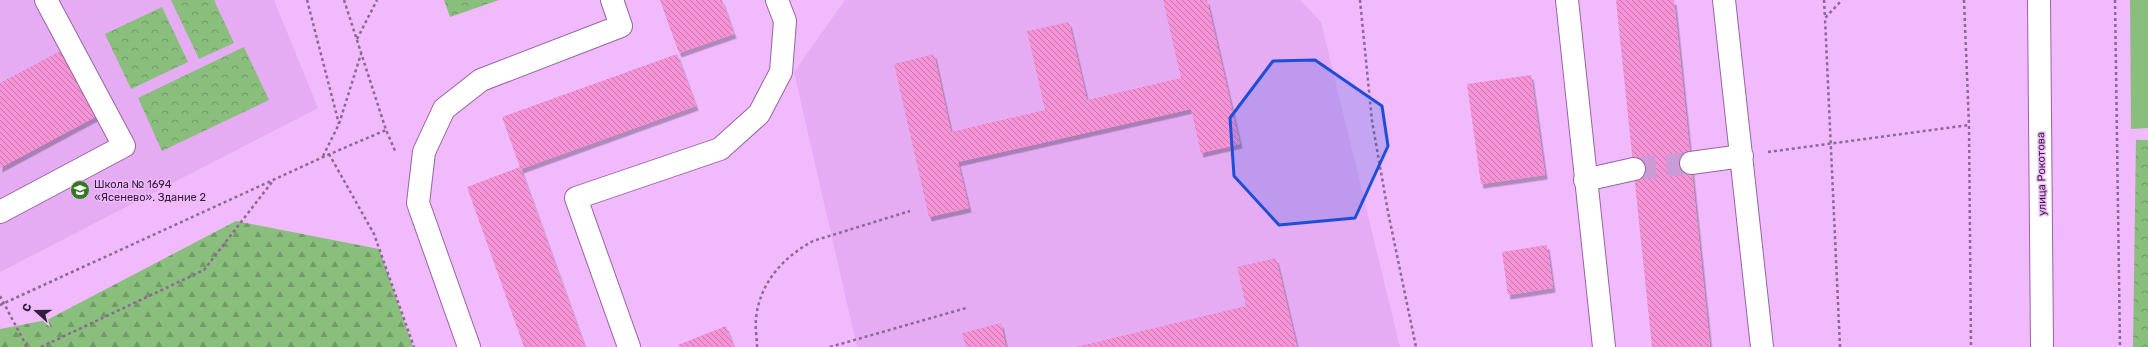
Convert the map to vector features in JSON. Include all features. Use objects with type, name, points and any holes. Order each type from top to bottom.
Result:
[{"type":"street","points":[[0,212],[124,146],[46,0]]},
{"type":"street","points":[[469,347],[418,204],[424,152],[444,109],[481,80],[621,26],[612,0]]},
{"type":"street","points":[[629,347],[576,198],[720,149],[759,114],[782,72],[785,21],[777,0]]},
{"type":"street","points":[[1567,0],[1604,347]]},
{"type":"street","points":[[1724,0],[1762,347]]},
{"type":"street","name":"улица Рокотова","points":[[2039,0],[2042,347]]},
{"type":"street","points":[[1691,163],[1742,156]]},
{"type":"street","points":[[1585,180],[1634,169]]},
{"type":"path","points":[[307,0],[339,124]]},
{"type":"path","points":[[344,0],[386,130],[398,157]]},
{"type":"path","points":[[357,39],[377,0]]},
{"type":"path","points":[[1360,0],[1372,121],[1389,219],[1416,347]]},
{"type":"path","points":[[1824,0],[1840,347]]},
{"type":"path","points":[[1825,18],[1842,0]]},
{"type":"path","points":[[1964,0],[1969,125],[1972,347]]},
{"type":"path","points":[[2115,0],[2120,347]]},
{"type":"path","points":[[323,157],[339,124],[361,53]]},
{"type":"path","points":[[1742,156],[1969,125]]},
{"type":"path","points":[[0,305],[323,157],[386,130]]},
{"type":"path","points":[[330,154],[374,234],[414,347]]},
{"type":"path","points":[[41,347],[204,270],[272,181]]},
{"type":"path","points":[[757,347],[756,320],[760,300],[769,279],[782,262],[800,248],[813,241],[910,211]]},
{"type":"path","points":[[0,296],[27,347]]},
{"type":"path","points":[[830,347],[966,308]]},
{"type":"highlighted area","points":[[1315,60],[1382,106],[1388,146],[1355,218],[1279,225],[1234,176],[1230,118],[1273,61]]},
{"type":"shaded area","name":"Школа № 1694 «Ясенево». Здание 2","points":[[0,0],[274,0],[318,108],[0,272]]},
{"type":"shaded area","points":[[845,0],[1300,0],[1321,22],[1400,347],[857,347],[794,72]]},
{"type":"green space","points":[[171,0],[214,0],[234,43],[199,59]]},
{"type":"green space","points":[[444,0],[499,0],[450,17]]},
{"type":"green space","points":[[2130,0],[2148,0],[2148,128],[2131,129]]},
{"type":"green space","points":[[162,7],[188,62],[131,89],[105,34]]},
{"type":"green space","points":[[244,47],[269,100],[162,151],[138,98]]},
{"type":"green space","points":[[2136,140],[2148,140],[2148,347],[2133,347]]},
{"type":"green space","points":[[236,221],[379,249],[413,347],[0,347],[0,329],[47,320]]},
{"type":"building","points":[[660,0],[722,0],[734,34],[679,53]]},
{"type":"building","points":[[1163,0],[1207,0],[1240,144],[1201,153],[1191,109],[958,162],[969,208],[929,217],[894,64],[934,54],[951,132],[1045,110],[1027,31],[1069,22],[1087,100],[1181,78]]},
{"type":"building","points":[[1616,0],[1674,0],[1710,347],[1652,347]]},
{"type":"building","points":[[62,50],[97,116],[0,168],[0,83]]},
{"type":"building","points":[[677,54],[696,106],[521,169],[585,347],[524,347],[467,187],[520,167],[502,117]]},
{"type":"building","points":[[1531,75],[1545,175],[1481,184],[1467,84]]},
{"type":"building","points":[[1547,245],[1553,288],[1508,295],[1502,252]]},
{"type":"building","points":[[1276,258],[1297,347],[1076,347],[1246,306],[1237,267]]},
{"type":"building","points":[[1001,323],[1006,347],[966,347],[962,333]]},
{"type":"building","points":[[726,326],[734,347],[679,347],[678,345]]},
{"type":"tunnel","points":[[1634,169],[1691,163]]},
{"type":"place","name":"Школа № 1694 «Ясенево». Здание 2","points":[[80,190]]}]
